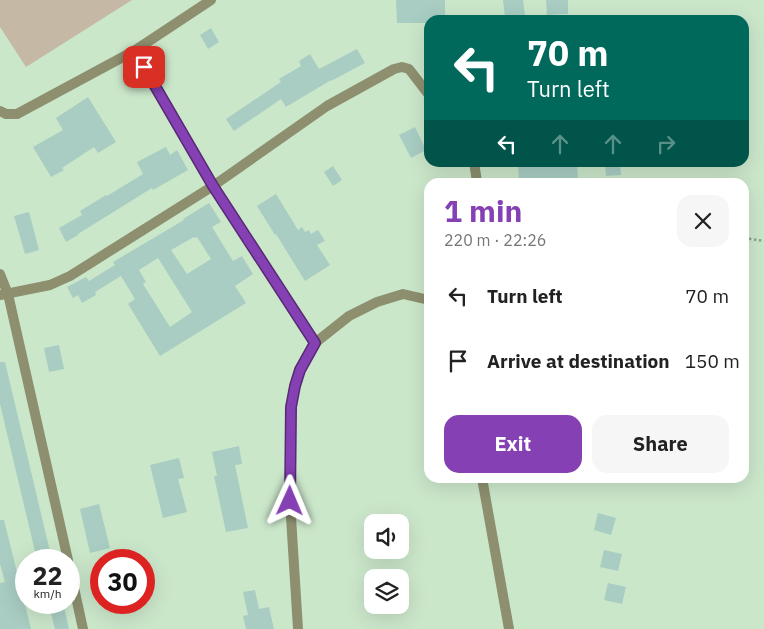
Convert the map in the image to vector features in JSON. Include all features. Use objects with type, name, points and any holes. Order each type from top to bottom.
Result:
[{"type":"street","points":[[0,111],[6,114],[16,114],[134,50],[211,0]]},
{"type":"street","points":[[134,50],[213,186],[315,343]]},
{"type":"street","points":[[4,294],[50,285],[70,276],[213,186],[328,106],[394,69],[402,67],[409,70],[424,89]]},
{"type":"street","points":[[0,274],[16,333],[65,549]]},
{"type":"street","points":[[298,629],[290,501],[291,407],[300,370],[315,343],[349,316],[377,302],[403,294],[424,299]]},
{"type":"street","points":[[483,483],[509,629]]},
{"type":"street","points":[[80,614],[83,629]]},
{"type":"path","points":[[749,239],[764,241]]},
{"type":"shaded area","points":[[0,0],[132,0],[26,67],[0,27]]},
{"type":"building","points":[[396,0],[445,0],[445,15],[424,15],[424,23],[397,23]]},
{"type":"building","points":[[503,0],[523,0],[525,15],[505,15]]},
{"type":"building","points":[[546,0],[568,0],[568,14],[547,15]]},
{"type":"building","points":[[211,28],[219,42],[208,49],[200,35]]},
{"type":"building","points":[[357,49],[365,63],[331,80],[286,107],[281,99],[234,131],[226,119],[281,82],[279,79],[301,66],[299,61],[310,54],[319,69]]},
{"type":"building","points":[[88,97],[116,142],[98,153],[94,147],[62,168],[64,170],[51,177],[33,147],[63,130],[56,118]]},
{"type":"building","points":[[415,127],[424,146],[424,151],[411,158],[399,135]]},
{"type":"building","points":[[166,147],[170,155],[177,150],[188,170],[153,190],[152,188],[66,242],[59,228],[82,215],[80,211],[143,174],[137,162]]},
{"type":"building","points":[[333,166],[342,180],[333,186],[324,172]]},
{"type":"building","points":[[518,167],[577,167],[578,178],[519,178]]},
{"type":"building","points":[[605,167],[620,167],[621,175],[606,176]]},
{"type":"building","points":[[276,194],[298,230],[302,227],[305,232],[309,230],[311,234],[318,230],[325,241],[317,245],[330,265],[305,281],[257,206]]},
{"type":"building","points":[[209,203],[221,222],[212,227],[233,261],[242,256],[253,274],[235,286],[246,303],[160,356],[128,304],[135,299],[121,276],[95,292],[96,295],[82,303],[78,295],[73,298],[67,287],[86,277],[89,281],[115,265],[113,262]],"holes":[[[197,237],[211,259],[187,274],[171,250]],[[158,258],[192,312],[170,327],[143,284],[146,282],[139,270]]]},
{"type":"building","points":[[29,212],[39,250],[25,254],[14,216]]},
{"type":"building","points":[[59,345],[64,369],[49,372],[44,348]]},
{"type":"building","points":[[0,362],[5,362],[49,549],[34,549],[0,404]]},
{"type":"building","points":[[239,446],[242,464],[235,465],[248,528],[226,532],[214,476],[217,476],[212,452]]},
{"type":"building","points":[[179,458],[184,478],[178,479],[187,512],[163,518],[150,465]]},
{"type":"building","points":[[99,504],[110,548],[90,549],[90,553],[80,509]]},
{"type":"building","points":[[598,513],[616,518],[611,535],[594,530]]},
{"type":"building","points":[[0,520],[4,520],[15,564],[15,614],[27,614],[31,629],[0,629],[0,583],[5,582],[0,564]]},
{"type":"building","points":[[604,550],[622,554],[618,571],[600,567]]},
{"type":"building","points":[[608,583],[626,587],[622,604],[604,600]]},
{"type":"building","points":[[255,590],[259,609],[269,607],[274,629],[246,629],[243,616],[248,615],[243,592]]},
{"type":"building","points":[[51,614],[66,614],[69,629],[55,629]]},
{"type":"route","points":[[144,67],[213,186],[315,343],[300,370],[291,407],[290,501]]}]
